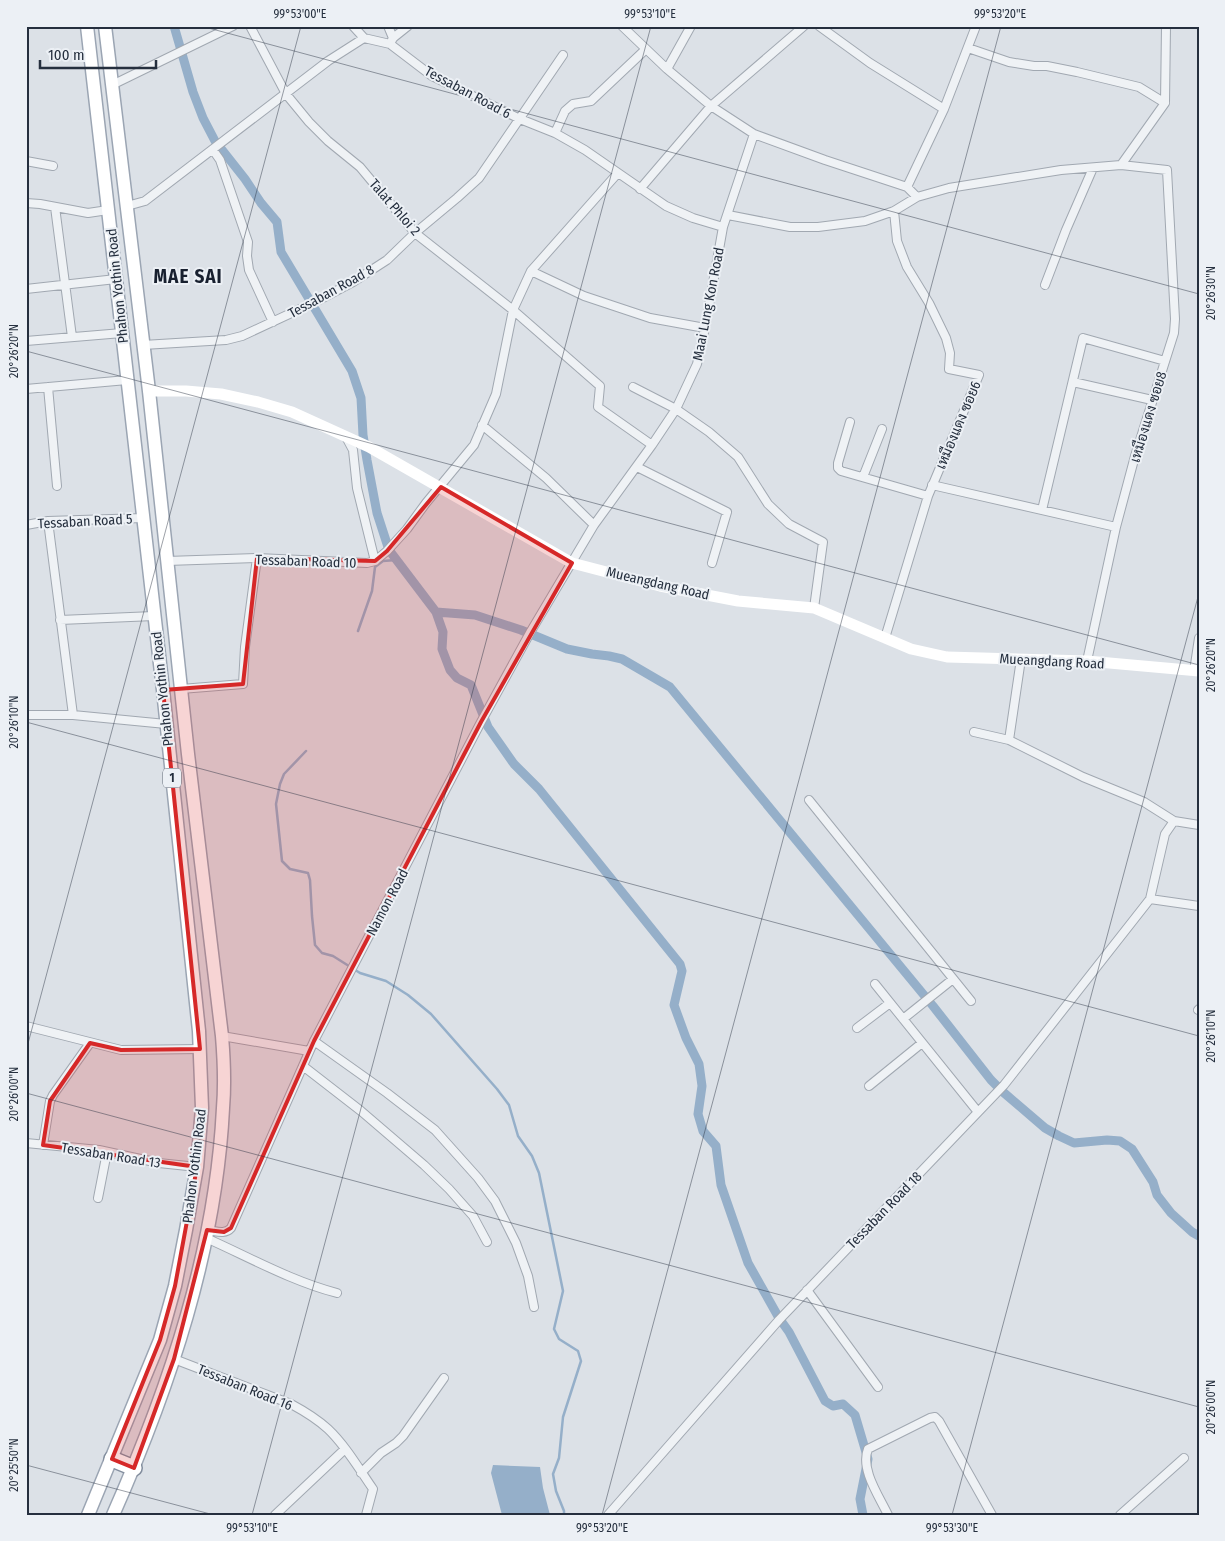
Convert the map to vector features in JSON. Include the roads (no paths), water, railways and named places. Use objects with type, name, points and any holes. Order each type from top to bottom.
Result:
[{"type":"highway","points":[[112,1459],[134,1468]]},
{"type":"main road","name":"Phahon Yothin Road","points":[[86,26],[97,106],[163,690],[200,1049],[202,1108],[197,1166],[175,1286],[160,1340],[88,1515]]},
{"type":"main road","name":"Phahon Yothin Road","points":[[105,26],[149,391],[181,689],[222,1036],[224,1076],[221,1143],[207,1234],[194,1289],[174,1359],[134,1468],[113,1515]]},
{"type":"main road","points":[[97,106],[115,105]]},
{"type":"main road","points":[[163,690],[181,689]]},
{"type":"main road","points":[[166,724],[185,722]]},
{"type":"street","points":[[112,86],[233,26]]},
{"type":"street","name":"Talat Phloi 2","points":[[250,26],[286,94],[309,122],[328,141],[360,167],[415,233],[514,310],[600,386],[598,407],[652,445]]},
{"type":"street","points":[[127,206],[145,201],[328,61],[364,38],[353,26]]},
{"type":"street","points":[[388,26],[391,41]]},
{"type":"street","points":[[391,41],[408,26]]},
{"type":"street","points":[[622,26],[667,69],[711,106],[754,134],[907,187],[917,198]]},
{"type":"street","points":[[667,69],[691,26]]},
{"type":"street","points":[[640,188],[711,106],[804,26]]},
{"type":"street","points":[[819,26],[870,63],[944,110]]},
{"type":"street","points":[[907,187],[944,110],[976,26]]},
{"type":"street","points":[[728,215],[790,226],[818,227],[865,221],[894,212],[917,198],[949,188],[1061,170],[1121,165],[1165,104],[1166,26]]},
{"type":"street","name":"Tessaban Road 6","points":[[364,38],[391,41],[432,76],[520,120],[555,133],[585,150],[617,174],[666,206],[693,218],[723,227]]},
{"type":"street","points":[[968,48],[1009,62],[1047,66],[1139,87],[1165,104]]},
{"type":"street","points":[[555,133],[565,111],[569,107],[573,104],[591,101],[646,49]]},
{"type":"street","name":"Tessaban Road 8","points":[[143,345],[226,340],[242,336],[315,302],[353,282],[387,260],[415,233],[479,178],[563,55]]},
{"type":"street","name":"Maai Lung Kon Road","points":[[572,563],[594,525],[637,467],[676,409],[697,364],[723,227],[754,134]]},
{"type":"street","points":[[213,150],[220,160],[248,242],[249,270],[273,322]]},
{"type":"street","points":[[26,161],[53,166]]},
{"type":"street","name":"เหมืองแดง ซอย8","points":[[1086,662],[1116,526],[1152,400],[1174,333],[1175,319],[1167,170],[1121,165]]},
{"type":"street","points":[[1045,285],[1093,168]]},
{"type":"street","points":[[348,437],[353,450],[357,488],[381,556],[474,446],[496,394],[514,310],[531,271],[617,174]]},
{"type":"street","points":[[26,203],[88,213],[108,210]]},
{"type":"street","points":[[55,207],[72,337]]},
{"type":"street","name":"เหมืองแดง ซอย6","points":[[885,638],[928,496],[979,375],[949,369],[950,353],[946,338],[907,267],[897,241],[894,212]]},
{"type":"street","points":[[531,271],[584,296],[650,318],[705,328]]},
{"type":"street","points":[[26,289],[116,279]]},
{"type":"street","points":[[26,341],[122,333]]},
{"type":"street","points":[[1042,510],[1083,338],[1166,361]]},
{"type":"street","points":[[26,389],[127,380]]},
{"type":"street","points":[[1073,382],[1152,400]]},
{"type":"street","points":[[48,387],[57,486]]},
{"type":"street","points":[[633,387],[676,409],[709,432],[738,457],[768,504],[789,524],[823,542],[814,608]]},
{"type":"street","name":"Mueangdang Road","points":[[149,391],[186,391],[221,394],[292,412],[369,447],[572,563],[660,586],[738,601],[814,608],[911,649],[947,657],[1086,662],[1196,671]]},
{"type":"street","points":[[850,422],[838,468],[841,471],[928,496]]},
{"type":"street","points":[[482,425],[546,478],[594,525]]},
{"type":"street","points":[[863,477],[882,429]]},
{"type":"street","points":[[637,467],[727,512],[712,563]]},
{"type":"street","points":[[932,485],[1116,526]]},
{"type":"street","name":"Tessaban Road 5","points":[[26,525],[48,521],[144,518]]},
{"type":"street","points":[[48,521],[73,714]]},
{"type":"street","name":"Tessaban Road 10","points":[[167,560],[257,558],[366,563],[381,556]]},
{"type":"street","points":[[181,689],[243,684],[245,647],[257,558]]},
{"type":"street","name":"Namon Road","points":[[207,1234],[228,1231],[231,1228],[314,1041],[481,722],[529,634],[572,563]]},
{"type":"street","points":[[60,620],[154,616]]},
{"type":"street","points":[[1196,671],[1199,638]]},
{"type":"street","points":[[1009,740],[1022,659]]},
{"type":"street","points":[[26,716],[73,714],[166,724]]},
{"type":"street","points":[[974,732],[1009,740],[1083,777],[1144,802],[1174,821],[1199,825]]},
{"type":"street","points":[[809,800],[971,1001]]},
{"type":"street","points":[[1174,821],[1165,834],[1150,899],[1199,906]]},
{"type":"street","name":"Tessaban Road 18","points":[[608,1515],[778,1320],[1004,1085],[1150,899]]},
{"type":"street","points":[[903,1019],[953,979]]},
{"type":"street","points":[[875,984],[978,1112]]},
{"type":"street","points":[[857,1028],[890,1003]]},
{"type":"street","points":[[26,1026],[122,1050],[200,1049]]},
{"type":"street","points":[[222,1036],[309,1051]]},
{"type":"street","points":[[314,1041],[435,1130],[478,1178],[495,1201],[516,1243],[528,1276],[534,1307]]},
{"type":"street","points":[[43,1145],[48,1108],[53,1095],[90,1043]]},
{"type":"street","points":[[869,1086],[922,1043]]},
{"type":"street","points":[[303,1066],[361,1111],[443,1183],[473,1216],[487,1242]]},
{"type":"street","name":"Tessaban Road 13","points":[[26,1143],[107,1152],[159,1163],[197,1166]]},
{"type":"street","points":[[98,1198],[107,1152]]},
{"type":"street","points":[[207,1234],[290,1278],[337,1293]]},
{"type":"street","points":[[807,1290],[878,1387]]},
{"type":"street","name":"Tessaban Road 16","points":[[174,1359],[291,1404],[327,1428],[345,1449],[373,1489],[366,1515]]},
{"type":"street","points":[[361,1472],[381,1453],[396,1444],[444,1378]]},
{"type":"street","points":[[888,1515],[866,1469],[865,1455],[868,1449],[935,1417],[992,1515]]},
{"type":"street","points":[[275,1515],[345,1449]]},
{"type":"street","points":[[1120,1515],[1184,1458]]},
{"type":"water","points":[[493,1465],[540,1467],[550,1515],[502,1515],[491,1473]]},
{"type":"waterway","points":[[174,26],[193,92],[203,118],[215,141],[277,222],[281,252],[352,371],[361,398],[363,435],[377,513],[389,550],[436,612],[443,632],[442,649],[450,670],[457,678],[471,685],[488,727],[514,764],[539,789],[680,964],[682,971],[674,1005],[686,1038],[699,1064],[702,1086],[698,1114],[703,1131],[716,1146],[721,1185],[748,1263],[789,1332],[825,1401],[833,1406],[843,1404],[855,1415],[868,1459],[860,1499],[863,1515]]},
{"type":"waterway","points":[[358,631],[372,591],[375,567],[383,561],[396,560]]},
{"type":"waterway","points":[[436,612],[475,615],[521,630],[567,649],[622,659],[670,687],[933,1006],[991,1080],[1045,1128],[1059,1136],[1074,1143],[1107,1140],[1120,1141],[1132,1149],[1153,1182],[1157,1195],[1171,1213],[1199,1236]]},
{"type":"waterway","points":[[306,751],[284,774],[276,804],[282,861],[290,869],[308,873],[310,880],[315,945],[322,953],[333,956],[360,973],[386,981],[408,995],[431,1014],[509,1105],[518,1136],[532,1156],[539,1173],[563,1291],[554,1329],[559,1339],[578,1351],[581,1361],[563,1417],[559,1458],[553,1474],[556,1491],[564,1515]]},
{"type":"district","name":"MAE SAI","points":[[188,276]]}]
